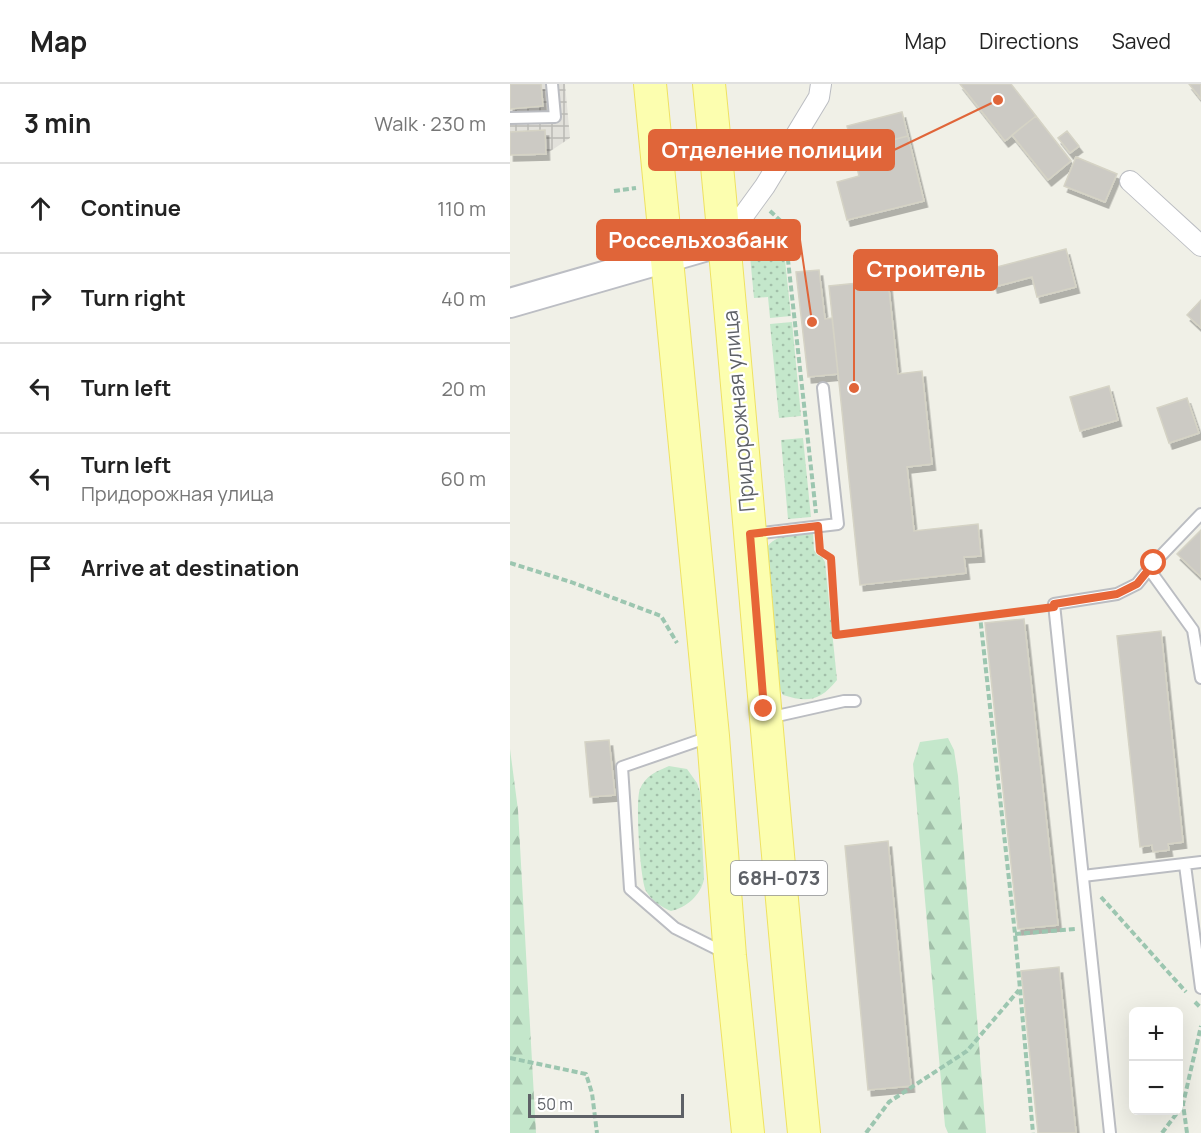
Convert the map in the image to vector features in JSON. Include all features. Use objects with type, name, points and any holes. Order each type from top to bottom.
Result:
[{"type":"main road","name":"68Н-073","points":[[650,84],[748,1133]]},
{"type":"main road","name":"Придорожная улица","points":[[709,84],[804,1133]]},
{"type":"street","points":[[510,303],[725,241],[771,176],[819,97],[821,84]]},
{"type":"street","points":[[1130,181],[1201,246]]},
{"type":"lane","points":[[510,118],[555,117],[552,84]]},
{"type":"lane","points":[[750,534],[838,524],[823,388]]},
{"type":"lane","points":[[1110,1133],[1054,604],[1117,594],[1137,584],[1201,514]]},
{"type":"lane","points":[[1149,569],[1193,630],[1201,678]]},
{"type":"lane","points":[[765,718],[844,701],[855,702]]},
{"type":"lane","points":[[712,736],[622,767],[630,890],[675,928],[730,956]]},
{"type":"lane","points":[[1083,876],[1201,862]]},
{"type":"lane","points":[[1185,865],[1201,988]]},
{"type":"path","points":[[784,224],[820,551],[831,558],[836,635],[1054,607]]},
{"type":"path","points":[[510,563],[571,582],[661,616],[677,641],[678,653]]},
{"type":"path","points":[[980,616],[1015,934],[1033,1133]]},
{"type":"path","points":[[1083,876],[1201,1008]]},
{"type":"path","points":[[1015,934],[1088,928]]},
{"type":"path","points":[[866,1133],[889,1102],[968,1051],[1020,989]]},
{"type":"path","points":[[1186,1133],[1183,1104],[1201,1026]]},
{"type":"path","points":[[510,1058],[586,1074],[592,1093],[597,1133]]},
{"type":"path","points":[[1162,1133],[1175,1115]]},
{"type":"shaded area","points":[[510,84],[565,84],[570,138],[546,154],[510,155]]},
{"type":"green space","points":[[782,232],[791,316],[770,318],[768,297],[754,298],[748,235]]},
{"type":"green space","points":[[792,322],[801,416],[779,418],[770,324]]},
{"type":"green space","points":[[803,438],[811,517],[788,519],[781,440]]},
{"type":"green space","points":[[813,533],[814,550],[825,562],[837,680],[819,696],[800,699],[783,695],[777,683],[764,553],[768,546],[778,538],[791,534]]},
{"type":"green space","points":[[948,738],[954,750],[958,776],[986,1133],[948,1133],[945,1126],[913,764],[920,742]]},
{"type":"green space","points":[[510,749],[518,810],[536,1133],[510,1133]]},
{"type":"green space","points":[[669,766],[687,769],[697,783],[700,792],[704,879],[700,890],[692,900],[671,911],[657,903],[646,891],[640,857],[638,823],[642,784],[652,774]]},
{"type":"building","points":[[510,84],[541,84],[543,106],[510,109]]},
{"type":"building","points":[[960,84],[1011,84],[1036,116],[1005,141]]},
{"type":"building","points":[[1189,84],[1201,84],[1201,99]]},
{"type":"building","points":[[902,112],[908,136],[853,150],[847,126]]},
{"type":"building","points":[[1036,116],[1071,161],[1048,180],[1012,135]]},
{"type":"building","points":[[545,130],[546,154],[510,155],[510,132]]},
{"type":"building","points":[[1067,131],[1079,146],[1070,153],[1058,138]]},
{"type":"building","points":[[908,136],[924,201],[847,220],[837,182],[859,176],[853,150]]},
{"type":"building","points":[[1076,157],[1117,174],[1105,202],[1064,186]]},
{"type":"building","points":[[1066,249],[1076,287],[1037,297],[1032,277],[994,287],[989,269]]},
{"type":"building","points":[[819,270],[825,319],[832,318],[838,374],[808,377],[796,272]]},
{"type":"building","points":[[888,280],[898,374],[922,371],[932,464],[907,467],[914,531],[978,524],[981,556],[964,557],[966,573],[860,585],[829,286]]},
{"type":"building","points":[[1201,300],[1201,328],[1187,315]]},
{"type":"building","points":[[1109,386],[1118,420],[1080,431],[1070,397]]},
{"type":"building","points":[[1187,398],[1199,433],[1169,443],[1157,408]]},
{"type":"building","points":[[1201,530],[1201,577],[1177,554]]},
{"type":"building","points":[[1024,619],[1058,925],[1018,929],[985,623]]},
{"type":"building","points":[[1161,631],[1183,842],[1168,844],[1169,850],[1153,852],[1152,845],[1140,847],[1117,636]]},
{"type":"building","points":[[609,740],[615,795],[590,797],[585,742]]},
{"type":"building","points":[[888,841],[911,1086],[868,1090],[845,846]]},
{"type":"building","points":[[1059,967],[1076,1133],[1038,1133],[1021,971]]},
{"type":"place","name":"Отделение полиции","points":[[998,100]]},
{"type":"place","name":"Россельхозбанк","points":[[812,322]]},
{"type":"place","name":"Строитель","points":[[854,388]]},
{"type":"route","points":[[764,709],[750,534],[818,526],[820,551],[831,558],[836,635],[1054,607],[1054,604],[1117,594],[1137,584],[1154,563]]}]
